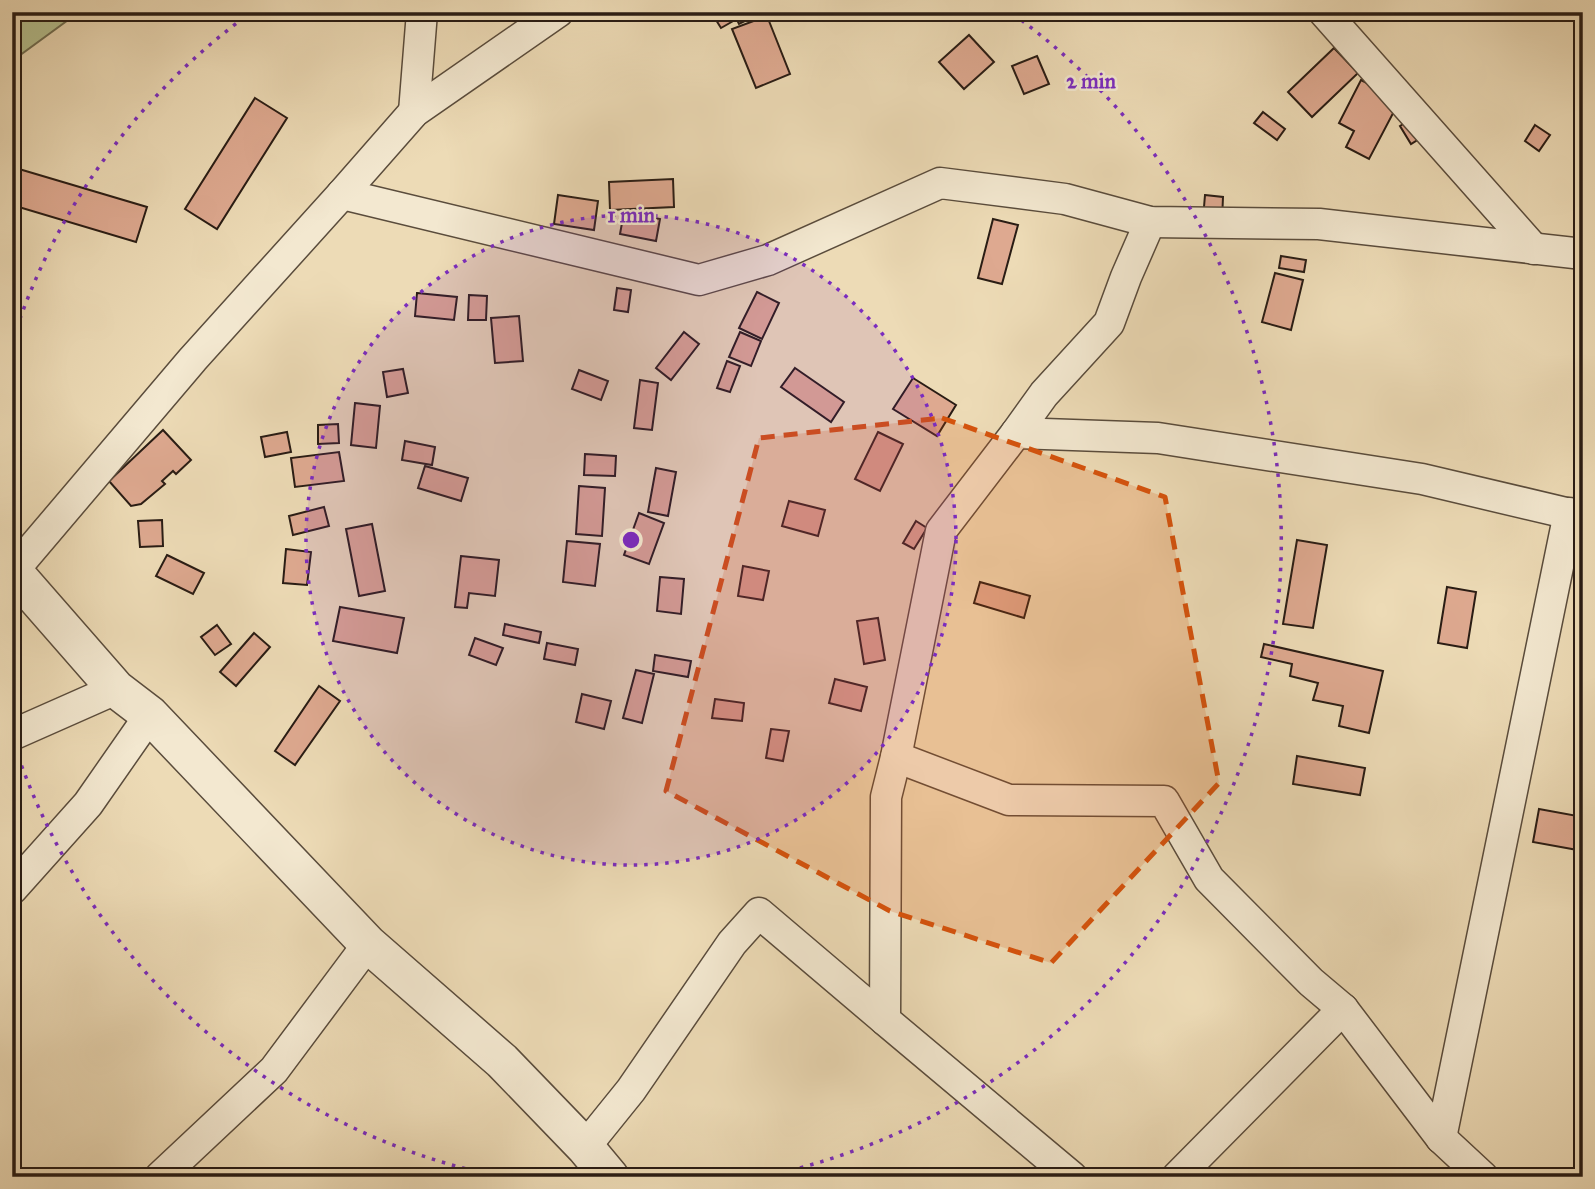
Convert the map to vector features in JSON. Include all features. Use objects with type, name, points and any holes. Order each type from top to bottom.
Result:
[{"type":"street","points":[[414,113],[422,12]]},
{"type":"street","points":[[558,12],[414,113],[193,359],[13,571],[116,690],[150,715],[368,944],[502,1061],[585,1147],[610,1177]]},
{"type":"street","points":[[1324,12],[1534,249]]},
{"type":"street","points":[[342,194],[699,280],[768,260],[940,183],[1065,199],[1150,222],[1319,224],[1583,254]]},
{"type":"street","points":[[886,1020],[886,797],[942,531],[1044,394],[1109,323],[1150,222]]},
{"type":"street","points":[[1016,433],[1158,438],[1422,479],[1576,515],[1441,1138]]},
{"type":"street","points":[[12,735],[116,690]]},
{"type":"street","points":[[12,889],[88,804],[150,715]]},
{"type":"street","points":[[896,757],[1009,800],[1164,800],[1209,878],[1311,982],[1343,1009],[1441,1138],[1483,1177]]},
{"type":"street","points":[[585,1147],[631,1090],[732,943],[759,913],[1072,1177]]},
{"type":"street","points":[[160,1177],[274,1070],[368,944]]},
{"type":"street","points":[[1177,1177],[1343,1009]]},
{"type":"highlighted area","points":[[942,418],[1165,497],[1219,783],[1051,963],[890,911],[666,791],[759,438]]},
{"type":"green space","points":[[12,12],[79,12],[12,61]]},
{"type":"building","points":[[711,12],[730,12],[735,20],[721,28]]},
{"type":"building","points":[[733,12],[760,12],[761,13],[739,24]]},
{"type":"building","points":[[767,16],[790,74],[756,88],[732,29]]},
{"type":"building","points":[[969,35],[994,62],[964,89],[939,62]]},
{"type":"building","points":[[1334,48],[1358,73],[1312,117],[1288,92]]},
{"type":"building","points":[[1037,56],[1049,84],[1024,94],[1012,66]]},
{"type":"building","points":[[1361,80],[1400,100],[1369,159],[1346,147],[1354,131],[1339,123]]},
{"type":"building","points":[[255,98],[287,118],[217,229],[185,209]]},
{"type":"building","points":[[1427,109],[1438,127],[1411,144],[1400,126]]},
{"type":"building","points":[[1263,112],[1285,129],[1277,140],[1254,123]]},
{"type":"building","points":[[1535,125],[1550,135],[1539,151],[1525,141]]},
{"type":"building","points":[[19,169],[147,207],[136,242],[12,205],[12,192]]},
{"type":"building","points":[[673,179],[674,207],[610,210],[609,182]]},
{"type":"building","points":[[558,195],[598,201],[594,230],[554,224]]},
{"type":"building","points":[[1205,195],[1223,197],[1222,221],[1203,219]]},
{"type":"building","points":[[624,212],[660,219],[656,241],[620,234]]},
{"type":"building","points":[[993,219],[1018,225],[1002,284],[978,278]]},
{"type":"building","points":[[1281,256],[1306,260],[1304,272],[1279,268]]},
{"type":"building","points":[[1275,273],[1303,280],[1291,330],[1262,322]]},
{"type":"building","points":[[617,288],[631,290],[628,312],[614,310]]},
{"type":"building","points":[[757,292],[779,303],[762,339],[739,328]]},
{"type":"building","points":[[417,293],[457,297],[454,320],[415,316]]},
{"type":"building","points":[[469,295],[487,296],[486,320],[468,320]]},
{"type":"building","points":[[519,316],[523,361],[495,363],[491,318]]},
{"type":"building","points":[[684,332],[699,344],[671,380],[656,368]]},
{"type":"building","points":[[740,332],[761,341],[751,366],[729,357]]},
{"type":"building","points":[[727,361],[740,366],[730,392],[717,388]]},
{"type":"building","points":[[795,368],[844,402],[831,422],[781,387]]},
{"type":"building","points":[[403,369],[408,393],[387,397],[383,372]]},
{"type":"building","points":[[579,370],[608,381],[601,400],[572,389]]},
{"type":"building","points":[[913,378],[956,405],[937,436],[893,409]]},
{"type":"building","points":[[640,380],[658,383],[652,430],[634,428]]},
{"type":"building","points":[[355,403],[380,406],[376,448],[351,445]]},
{"type":"building","points":[[338,424],[339,443],[318,444],[318,425]]},
{"type":"building","points":[[163,430],[191,460],[176,474],[173,471],[162,481],[165,484],[141,504],[131,506],[109,481]]},
{"type":"building","points":[[287,432],[291,452],[265,457],[261,437]]},
{"type":"building","points":[[878,432],[903,444],[880,491],[855,479]]},
{"type":"building","points":[[405,441],[435,447],[432,465],[402,460]]},
{"type":"building","points":[[339,452],[344,481],[295,487],[291,458]]},
{"type":"building","points":[[585,454],[616,456],[615,476],[584,475]]},
{"type":"building","points":[[425,466],[468,478],[461,501],[418,488]]},
{"type":"building","points":[[656,468],[676,472],[668,516],[648,512]]},
{"type":"building","points":[[579,486],[605,488],[602,536],[576,534]]},
{"type":"building","points":[[789,501],[825,510],[818,536],[782,526]]},
{"type":"building","points":[[324,507],[329,526],[293,535],[289,516]]},
{"type":"building","points":[[639,513],[664,523],[649,564],[624,555]]},
{"type":"building","points":[[162,520],[163,546],[140,547],[138,521]]},
{"type":"building","points":[[916,521],[927,528],[914,549],[903,543]]},
{"type":"building","points":[[372,524],[385,591],[359,596],[346,529]]},
{"type":"building","points":[[1297,540],[1327,545],[1313,628],[1283,624]]},
{"type":"building","points":[[567,541],[600,544],[595,586],[563,582]]},
{"type":"building","points":[[286,549],[311,552],[307,585],[283,583]]},
{"type":"building","points":[[167,555],[204,573],[193,594],[156,576]]},
{"type":"building","points":[[461,556],[499,560],[495,596],[469,593],[467,608],[455,607]]},
{"type":"building","points":[[743,566],[769,571],[763,600],[738,596]]},
{"type":"building","points":[[660,577],[684,579],[681,614],[657,611]]},
{"type":"building","points":[[980,582],[1030,596],[1024,618],[974,603]]},
{"type":"building","points":[[1447,587],[1476,592],[1467,648],[1438,643]]},
{"type":"building","points":[[340,607],[404,618],[397,653],[333,641]]},
{"type":"building","points":[[878,618],[885,660],[864,664],[857,621]]},
{"type":"building","points":[[505,624],[541,632],[539,643],[503,635]]},
{"type":"building","points":[[217,625],[231,644],[215,655],[201,637]]},
{"type":"building","points":[[254,633],[270,647],[236,686],[220,672]]},
{"type":"building","points":[[475,638],[503,648],[496,665],[469,655]]},
{"type":"building","points":[[547,643],[578,649],[575,665],[544,659]]},
{"type":"building","points":[[1264,644],[1383,671],[1369,733],[1339,726],[1343,706],[1313,700],[1318,683],[1290,676],[1292,664],[1261,657]]},
{"type":"building","points":[[655,655],[691,661],[688,677],[653,671]]},
{"type":"building","points":[[636,670],[654,674],[642,723],[623,718]]},
{"type":"building","points":[[835,679],[867,687],[861,711],[829,703]]},
{"type":"building","points":[[319,686],[340,701],[295,765],[275,751]]},
{"type":"building","points":[[582,694],[611,701],[604,729],[576,722]]},
{"type":"building","points":[[715,699],[744,703],[742,721],[712,718]]},
{"type":"building","points":[[771,729],[789,731],[783,761],[766,758]]},
{"type":"building","points":[[1297,756],[1365,768],[1360,795],[1293,784]]},
{"type":"building","points":[[1539,809],[1583,817],[1583,851],[1533,842]]}]
